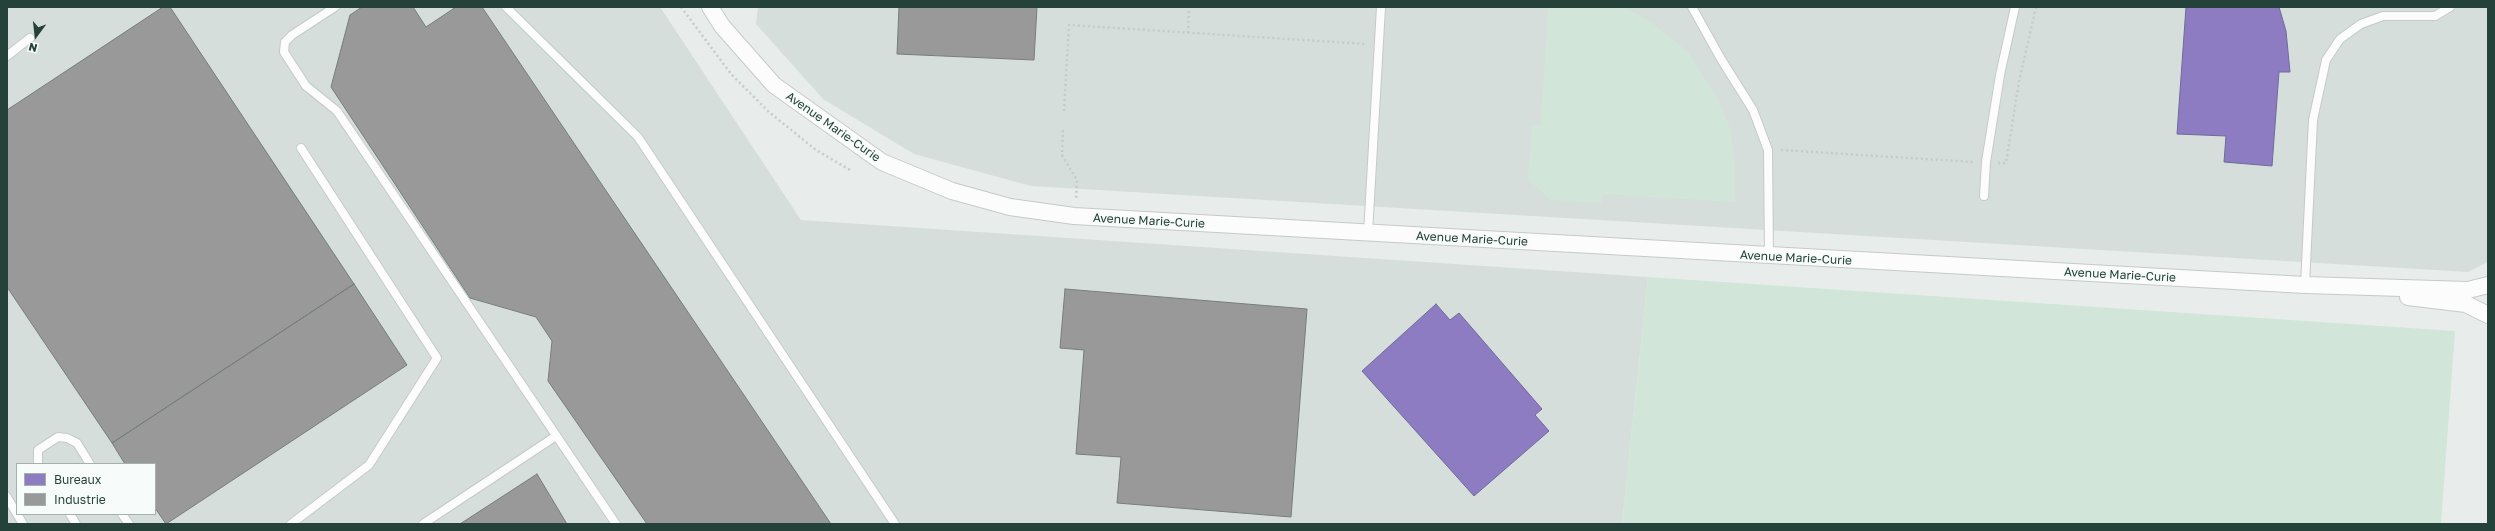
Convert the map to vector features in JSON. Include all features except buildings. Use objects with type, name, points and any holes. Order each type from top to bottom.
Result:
[{"type":"street","name":"Avenue Marie-Curie","points":[[710,7],[722,26],[774,85],[882,162],[952,191],[1010,207],[1074,216],[2305,285],[2468,290],[2488,284]]},
{"type":"street","name":"Avenue Marie-Curie","points":[[2305,285],[2466,304],[2488,315]]},
{"type":"lane","points":[[335,7],[292,35],[285,42],[284,52],[306,86],[337,111],[616,524]]},
{"type":"lane","points":[[506,7],[638,137],[894,524]]},
{"type":"lane","points":[[1368,233],[1381,7]]},
{"type":"lane","points":[[1692,7],[1721,59],[1753,110],[1768,150],[1769,256]]},
{"type":"lane","points":[[1984,196],[1993,117],[2015,7]]},
{"type":"lane","points":[[2305,285],[2314,120],[2326,60],[2340,39],[2361,24],[2383,16],[2436,16],[2450,7]]},
{"type":"lane","points":[[7,56],[30,38]]},
{"type":"lane","points":[[291,524],[369,465],[437,358],[301,148]]},
{"type":"lane","points":[[423,524],[556,436]]},
{"type":"lane","points":[[38,463],[38,450],[58,437],[67,438],[77,443],[89,463]]},
{"type":"lane","points":[[7,497],[16,512]]},
{"type":"lane","points":[[18,515],[23,524]]},
{"type":"lane","points":[[71,515],[76,524]]},
{"type":"lane","points":[[123,515],[129,524]]},
{"type":"path","points":[[1188,33],[1189,7]]},
{"type":"path","points":[[1998,163],[2006,163],[2018,81],[2036,7]]},
{"type":"path","points":[[1064,112],[1069,25],[1379,44]]},
{"type":"path","points":[[1063,130],[1062,155],[1078,180],[1074,216]]},
{"type":"path","points":[[1768,150],[1977,162]]},
{"type":"shaded area","points":[[7,7],[660,7],[801,220],[1648,277],[1622,524],[7,524]]},
{"type":"shaded area","points":[[758,7],[2488,7],[2488,262],[2468,272],[1031,186],[914,154],[823,99],[756,24]]},
{"type":"green space","points":[[1548,7],[1624,7],[1648,20],[1688,52],[1718,99],[1729,126],[1735,161],[1735,202],[1602,194],[1601,203],[1550,200],[1528,179],[1532,125],[1541,125]]},
{"type":"green space","points":[[1648,277],[2455,331],[2441,524],[1622,524]]}]
